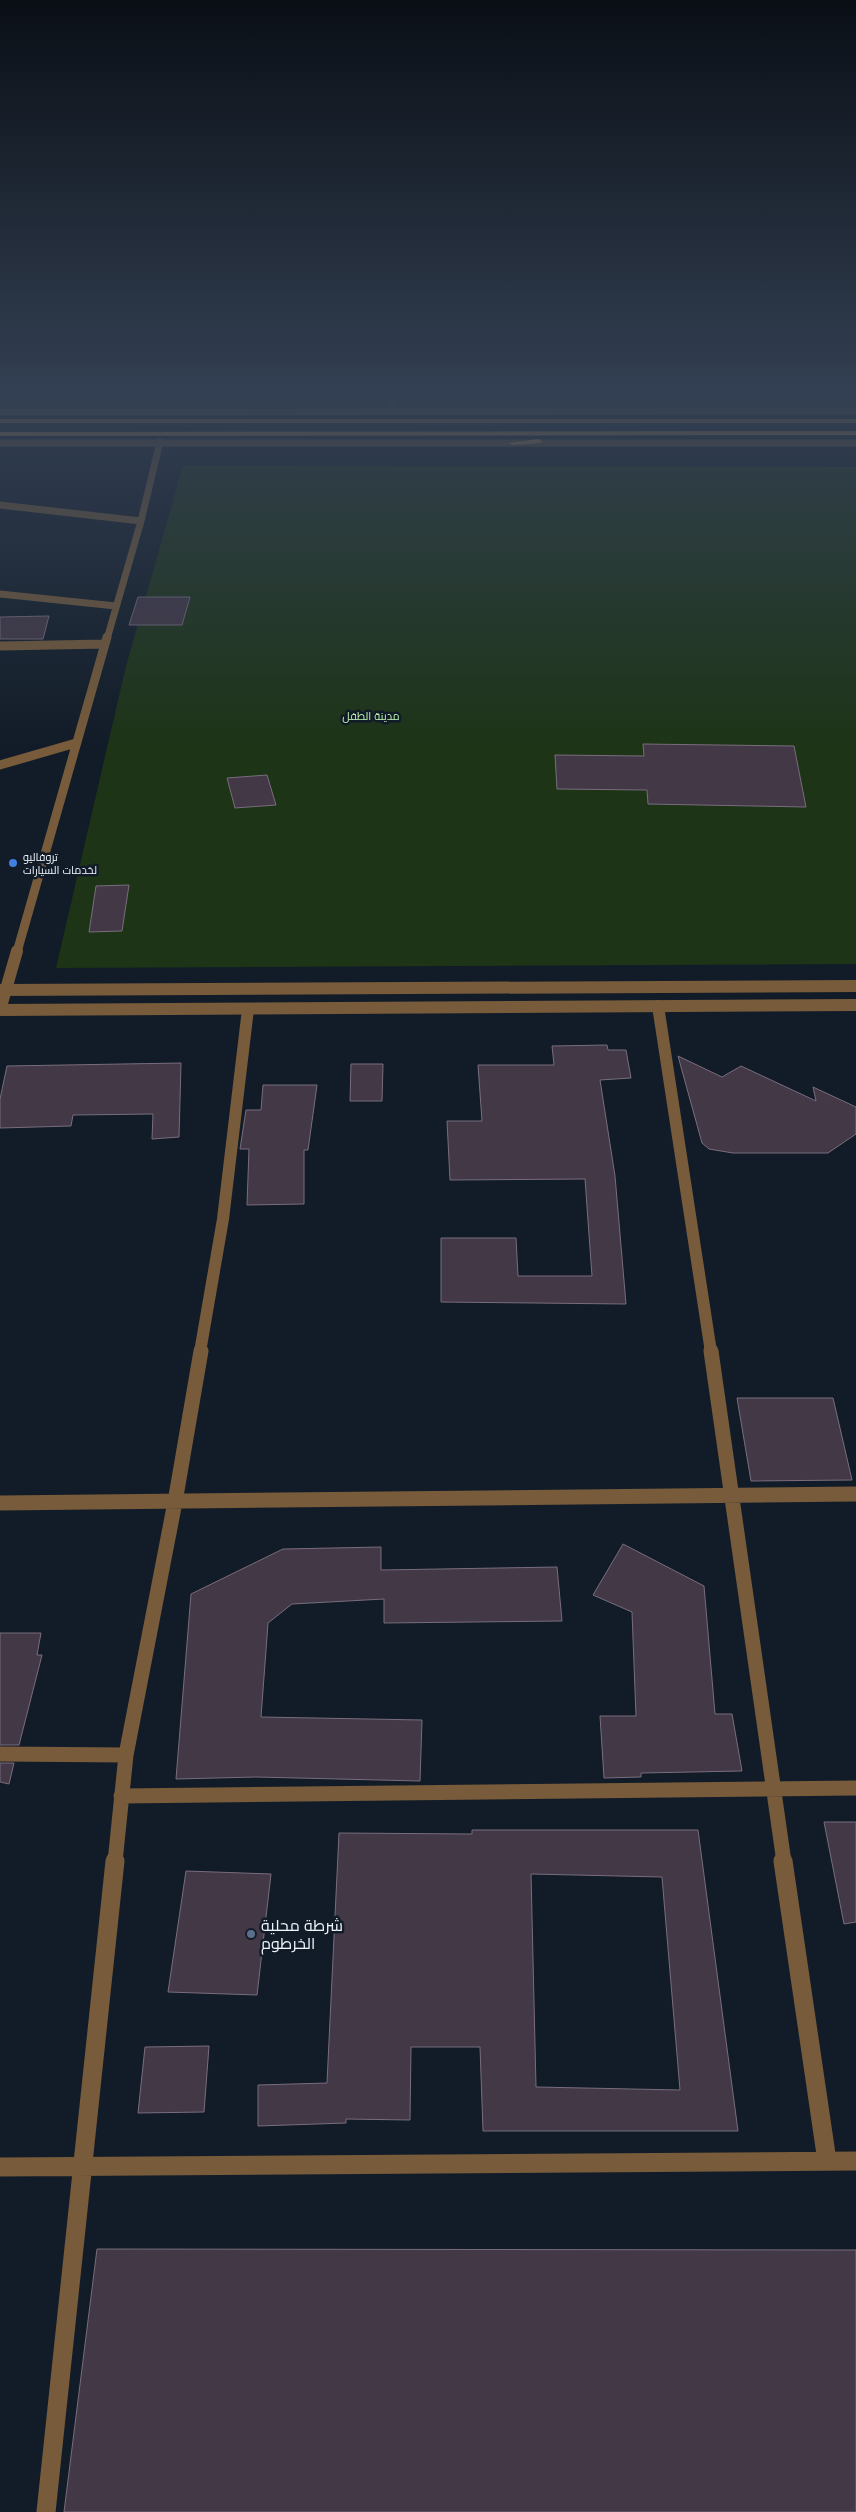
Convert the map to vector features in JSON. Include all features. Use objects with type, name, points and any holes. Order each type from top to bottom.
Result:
[{"type":"street","points":[[44,509],[142,521]]},
{"type":"street","points":[[145,509],[3,990],[0,1010],[856,1005]]},
{"type":"street","points":[[0,594],[116,606]]},
{"type":"street","points":[[0,646],[105,644]]},
{"type":"street","points":[[0,765],[76,743]]},
{"type":"street","points":[[3,990],[856,986]]},
{"type":"street","points":[[658,1006],[733,1497],[772,1788],[827,2161]]},
{"type":"street","points":[[46,2512],[126,1755],[175,1502],[223,1219],[248,1010]]},
{"type":"street","points":[[0,1503],[733,1497],[856,1494]]},
{"type":"street","points":[[0,1754],[126,1755]]},
{"type":"street","points":[[121,1796],[856,1788]]},
{"type":"street","points":[[0,2167],[856,2161]]},
{"type":"green space","name":"مدينة الطفل","points":[[171,509],[856,509],[856,964],[56,968],[126,666]]},
{"type":"building","points":[[138,597],[190,597],[182,625],[129,625]]},
{"type":"building","points":[[49,616],[43,639],[0,639],[0,617]]},
{"type":"building","points":[[643,744],[794,746],[806,807],[648,804],[647,790],[557,789],[555,755],[644,756]]},
{"type":"building","points":[[267,775],[276,805],[235,808],[227,778]]},
{"type":"building","points":[[129,885],[122,931],[89,932],[96,886]]},
{"type":"building","points":[[607,1045],[608,1050],[626,1050],[631,1078],[600,1080],[615,1176],[626,1304],[441,1302],[441,1238],[516,1238],[518,1276],[592,1276],[585,1179],[450,1180],[447,1121],[482,1121],[478,1065],[554,1065],[552,1046]]},
{"type":"building","points":[[678,1056],[722,1077],[741,1066],[816,1101],[813,1087],[856,1107],[856,1134],[828,1153],[733,1153],[709,1149],[702,1143]]},
{"type":"building","points":[[181,1063],[179,1137],[152,1139],[153,1114],[73,1115],[71,1126],[0,1128],[0,1099],[7,1066]]},
{"type":"building","points":[[351,1064],[383,1064],[382,1101],[350,1101]]},
{"type":"building","points":[[263,1085],[317,1085],[308,1150],[304,1150],[304,1204],[247,1205],[249,1149],[240,1149],[246,1110],[261,1110]]},
{"type":"building","points":[[737,1398],[833,1398],[852,1480],[751,1481]]},
{"type":"building","points":[[623,1544],[704,1586],[715,1714],[732,1714],[742,1771],[641,1773],[641,1777],[604,1778],[600,1716],[636,1716],[632,1612],[593,1595]]},
{"type":"building","points":[[381,1547],[381,1570],[557,1567],[562,1621],[384,1623],[384,1599],[292,1604],[268,1623],[261,1717],[422,1720],[420,1781],[256,1777],[176,1779],[191,1594],[283,1549]]},
{"type":"building","points":[[0,1633],[41,1633],[37,1655],[42,1655],[19,1745],[0,1745]]},
{"type":"building","points":[[0,1763],[14,1763],[9,1784],[0,1782]]},
{"type":"building","points":[[824,1822],[856,1822],[856,1922],[844,1924]]},
{"type":"building","points":[[472,1830],[698,1830],[738,2131],[483,2131],[480,2047],[411,2047],[410,2120],[346,2119],[346,2123],[258,2126],[258,2085],[327,2083],[339,1833],[472,1834]],"holes":[[[531,1874],[662,1877],[680,2090],[536,2087]]]},
{"type":"building","points":[[186,1871],[271,1874],[257,1995],[168,1992]]},
{"type":"building","points":[[209,2046],[204,2112],[138,2113],[145,2047]]},
{"type":"building","points":[[97,2249],[856,2250],[856,2512],[64,2512]]},
{"type":"place","name":"تروفاليو لخدمات السيارات","points":[[13,863]]},
{"type":"place","name":"شرطة محلية الخرطوم","points":[[251,1934]]}]
